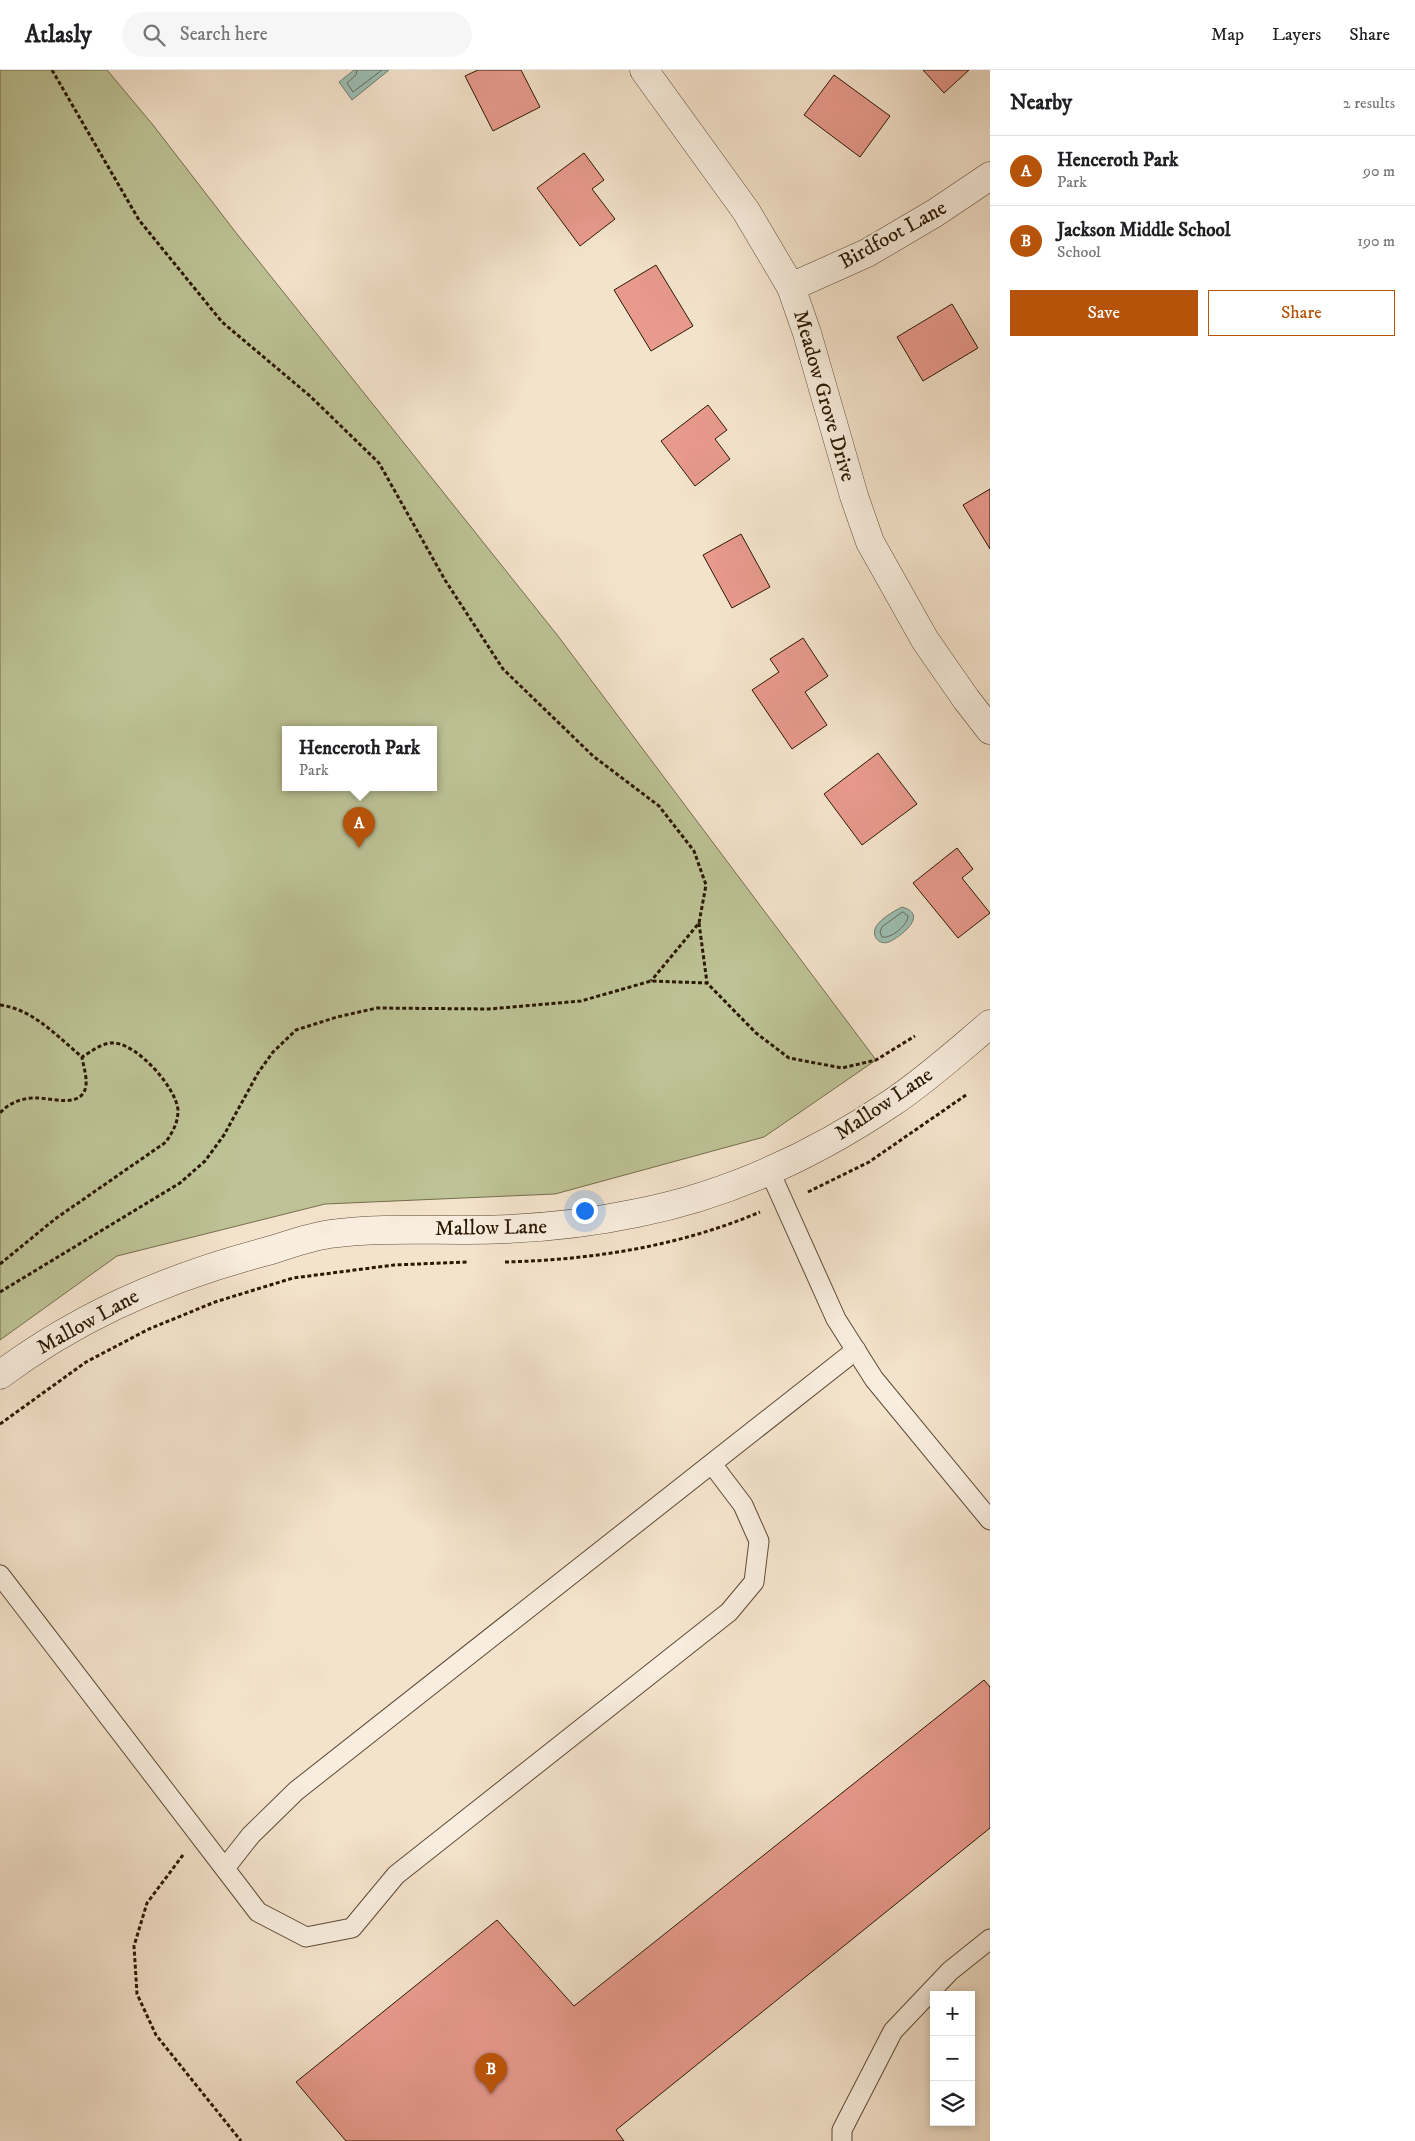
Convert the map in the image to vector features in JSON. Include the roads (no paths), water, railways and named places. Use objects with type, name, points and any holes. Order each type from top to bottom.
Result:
[{"type":"street","name":"Meadow Grove Drive","points":[[644,70],[746,211],[792,287],[854,496],[870,542],[925,640],[990,730]]},
{"type":"street","name":"Birdfoot Lane","points":[[792,287],[867,253],[935,213],[990,176]]},
{"type":"street","name":"Mallow Lane","points":[[0,1375],[76,1324],[153,1287],[243,1257],[330,1234],[413,1229],[545,1228],[629,1215],[696,1198],[770,1172],[843,1134],[894,1101],[990,1024]]},
{"type":"lane","points":[[770,1172],[819,1285],[836,1319],[874,1379],[990,1520]]},
{"type":"lane","points":[[225,1868],[251,1835],[296,1791],[856,1350]]},
{"type":"lane","points":[[0,1575],[258,1912],[306,1936],[352,1928],[396,1874],[729,1612],[754,1582],[759,1541],[743,1505],[712,1464]]},
{"type":"lane","points":[[842,2141],[842,2130],[893,2030],[950,1971],[990,1939]]},
{"type":"water","points":[[354,70],[389,70],[352,100],[339,82]]},
{"type":"water","points":[[902,907],[910,910],[913,914],[911,924],[902,934],[891,941],[885,943],[879,941],[874,933],[879,922]]},
{"type":"place","name":"Henceroth Park","points":[[359,848]]},
{"type":"place","name":"Jackson Middle School","points":[[491,2094]]}]
